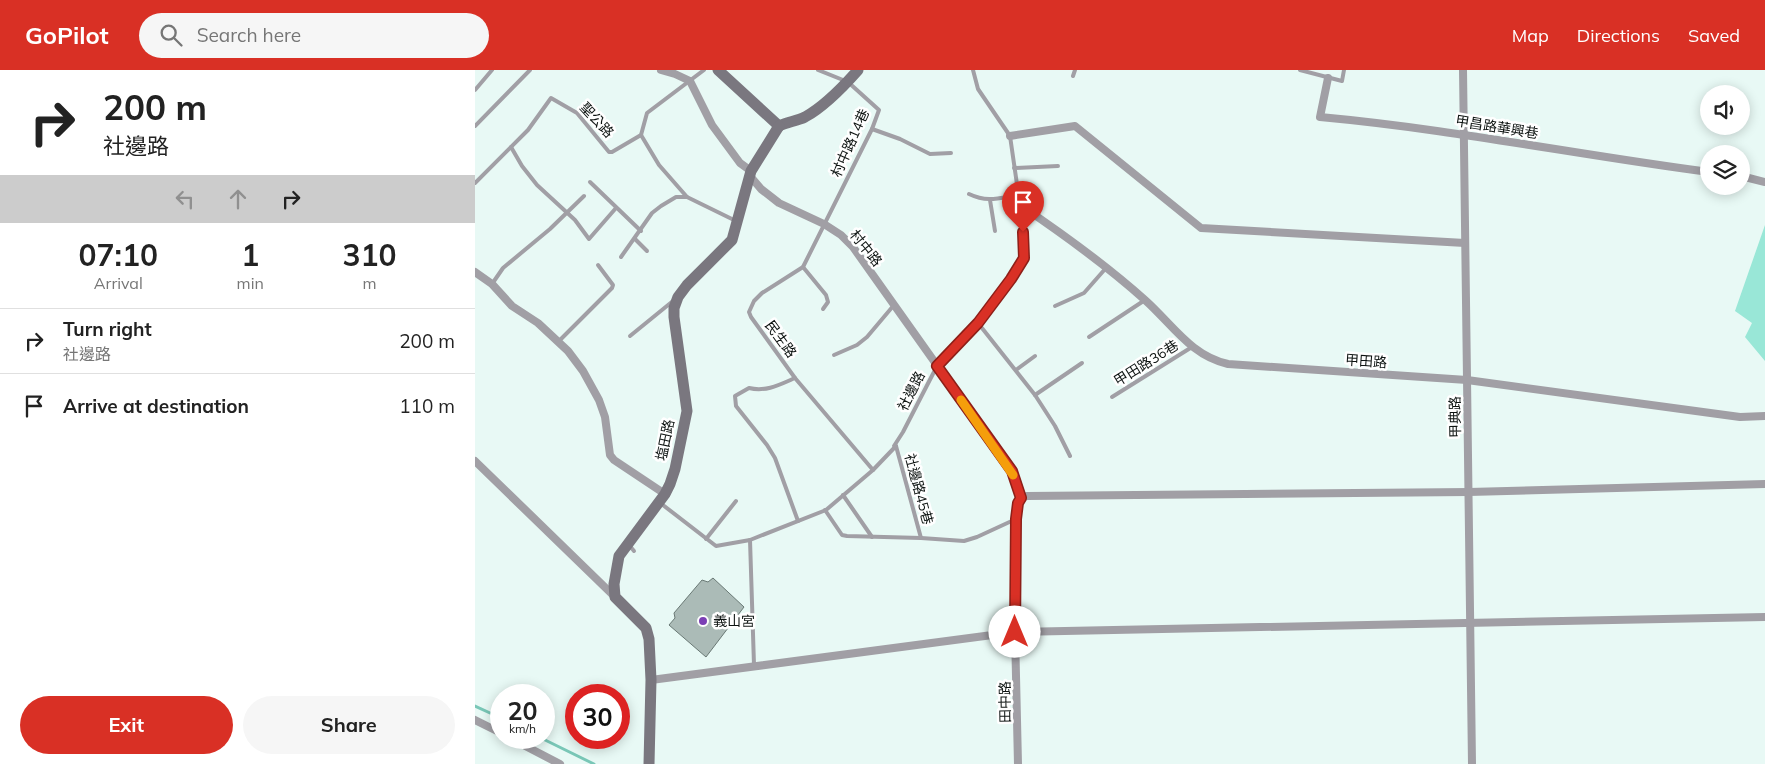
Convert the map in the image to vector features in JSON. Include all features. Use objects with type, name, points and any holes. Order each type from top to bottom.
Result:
[{"type":"street","points":[[661,70],[690,81]]},
{"type":"street","points":[[718,70],[779,126]]},
{"type":"street","points":[[678,297],[687,285],[732,240],[750,174],[779,126],[804,117],[814,111],[848,82],[858,70]]},
{"type":"street","name":"甲典路","points":[[1463,70],[1473,764]]},
{"type":"street","name":"甲昌路華興巷","points":[[1328,78],[1320,117],[1463,134],[1700,171]]},
{"type":"street","name":"村中路","points":[[690,81],[711,125],[761,189],[779,203],[824,225],[853,246],[937,366]]},
{"type":"street","points":[[1010,136],[1075,126],[1201,228],[1465,243]]},
{"type":"street","points":[[1750,177],[1765,182]]},
{"type":"street","name":"甲田路","points":[[1020,205],[1067,237],[1106,268],[1145,300],[1192,347],[1204,356],[1216,361],[1228,364],[1467,380],[1739,417],[1765,416]]},
{"type":"street","points":[[475,272],[492,284],[512,306],[538,323],[559,341],[583,371],[599,400],[605,417],[610,455],[662,498]]},
{"type":"street","name":"塩田路","points":[[615,598],[615,573],[619,556],[631,547],[662,498],[675,469],[687,411],[674,317],[678,297]]},
{"type":"street","points":[[937,366],[1012,471],[1021,498],[1027,496],[1469,492],[1765,484]]},
{"type":"street","points":[[475,461],[646,628],[649,639],[651,680],[649,764]]},
{"type":"street","name":"田中路","points":[[1019,764],[1015,632],[1016,519],[1018,503],[1021,498]]},
{"type":"street","points":[[651,680],[754,668],[1015,632],[1765,617]]},
{"type":"street","points":[[475,720],[490,728]]},
{"type":"street","points":[[531,749],[560,764]]},
{"type":"lane","points":[[475,90],[492,70]]},
{"type":"lane","points":[[475,126],[530,70]]},
{"type":"lane","points":[[704,70],[647,113],[641,136],[659,165],[687,197],[699,205],[737,222]]},
{"type":"lane","name":"村中路14巷","points":[[818,70],[848,82],[879,110],[872,129],[824,225]]},
{"type":"lane","name":"社邊路","points":[[662,498],[705,539],[713,544],[719,546],[750,540],[825,510],[873,470],[897,446],[893,446],[903,432],[937,366],[978,323],[1011,279],[1024,258],[1020,205],[1010,136],[978,89],[973,70]]},
{"type":"lane","points":[[1073,76],[1075,70]]},
{"type":"lane","points":[[1300,70],[1342,81],[1345,70]]},
{"type":"lane","name":"聖公路","points":[[475,183],[528,130],[551,98],[577,112],[609,152],[641,136]]},
{"type":"lane","points":[[872,129],[900,139],[929,154],[951,153]]},
{"type":"lane","points":[[511,147],[522,166],[537,185],[567,212],[589,238],[615,208]]},
{"type":"lane","points":[[1014,168],[1058,166]]},
{"type":"lane","points":[[590,182],[641,231]]},
{"type":"lane","points":[[969,194],[980,200],[990,200],[1018,194]]},
{"type":"lane","points":[[492,284],[503,268],[584,196]]},
{"type":"lane","points":[[621,257],[653,213],[676,197],[687,197]]},
{"type":"lane","points":[[990,200],[995,231]]},
{"type":"lane","points":[[823,309],[827,302],[826,295],[803,267],[824,225]]},
{"type":"lane","points":[[635,239],[647,251]]},
{"type":"lane","points":[[559,341],[612,288],[613,284],[598,265]]},
{"type":"lane","name":"民生路","points":[[803,267],[763,293],[754,301],[749,312],[795,378],[873,470]]},
{"type":"lane","points":[[1055,306],[1084,292],[1106,268]]},
{"type":"lane","points":[[630,336],[678,297]]},
{"type":"lane","points":[[1089,337],[1145,300]]},
{"type":"lane","points":[[834,355],[867,337],[894,305]]},
{"type":"lane","points":[[978,323],[1035,395],[1055,426],[1070,456]]},
{"type":"lane","name":"甲田路36巷","points":[[1112,397],[1192,347]]},
{"type":"lane","points":[[1016,370],[1035,356]]},
{"type":"lane","points":[[1035,395],[1082,363]]},
{"type":"lane","points":[[795,378],[774,388],[758,390],[749,388],[735,396],[735,400],[736,406],[775,458],[798,521]]},
{"type":"lane","name":"社邊路45巷","points":[[897,446],[921,538]]},
{"type":"lane","points":[[843,495],[872,537]]},
{"type":"lane","points":[[705,539],[736,502]]},
{"type":"lane","points":[[825,510],[842,535],[872,537],[964,541],[1016,519]]},
{"type":"lane","points":[[750,540],[754,668]]},
{"type":"green space","points":[[1765,225],[1765,361],[1745,337],[1752,323],[1735,311]]},
{"type":"building","name":"義山宮","points":[[713,578],[744,607],[706,657],[669,625],[675,618],[674,613],[702,580],[708,582]]},
{"type":"waterway","points":[[475,706],[490,713]]},
{"type":"waterway","points":[[555,745],[594,764]]},
{"type":"slow traffic","points":[[961,400],[1013,475]]},
{"type":"place","name":"義山宮","points":[[703,621]]},
{"type":"route","points":[[1015,632],[1016,519],[1018,503],[1021,498],[1012,471],[937,366],[978,323],[1011,279],[1024,258],[1023,232]]}]
